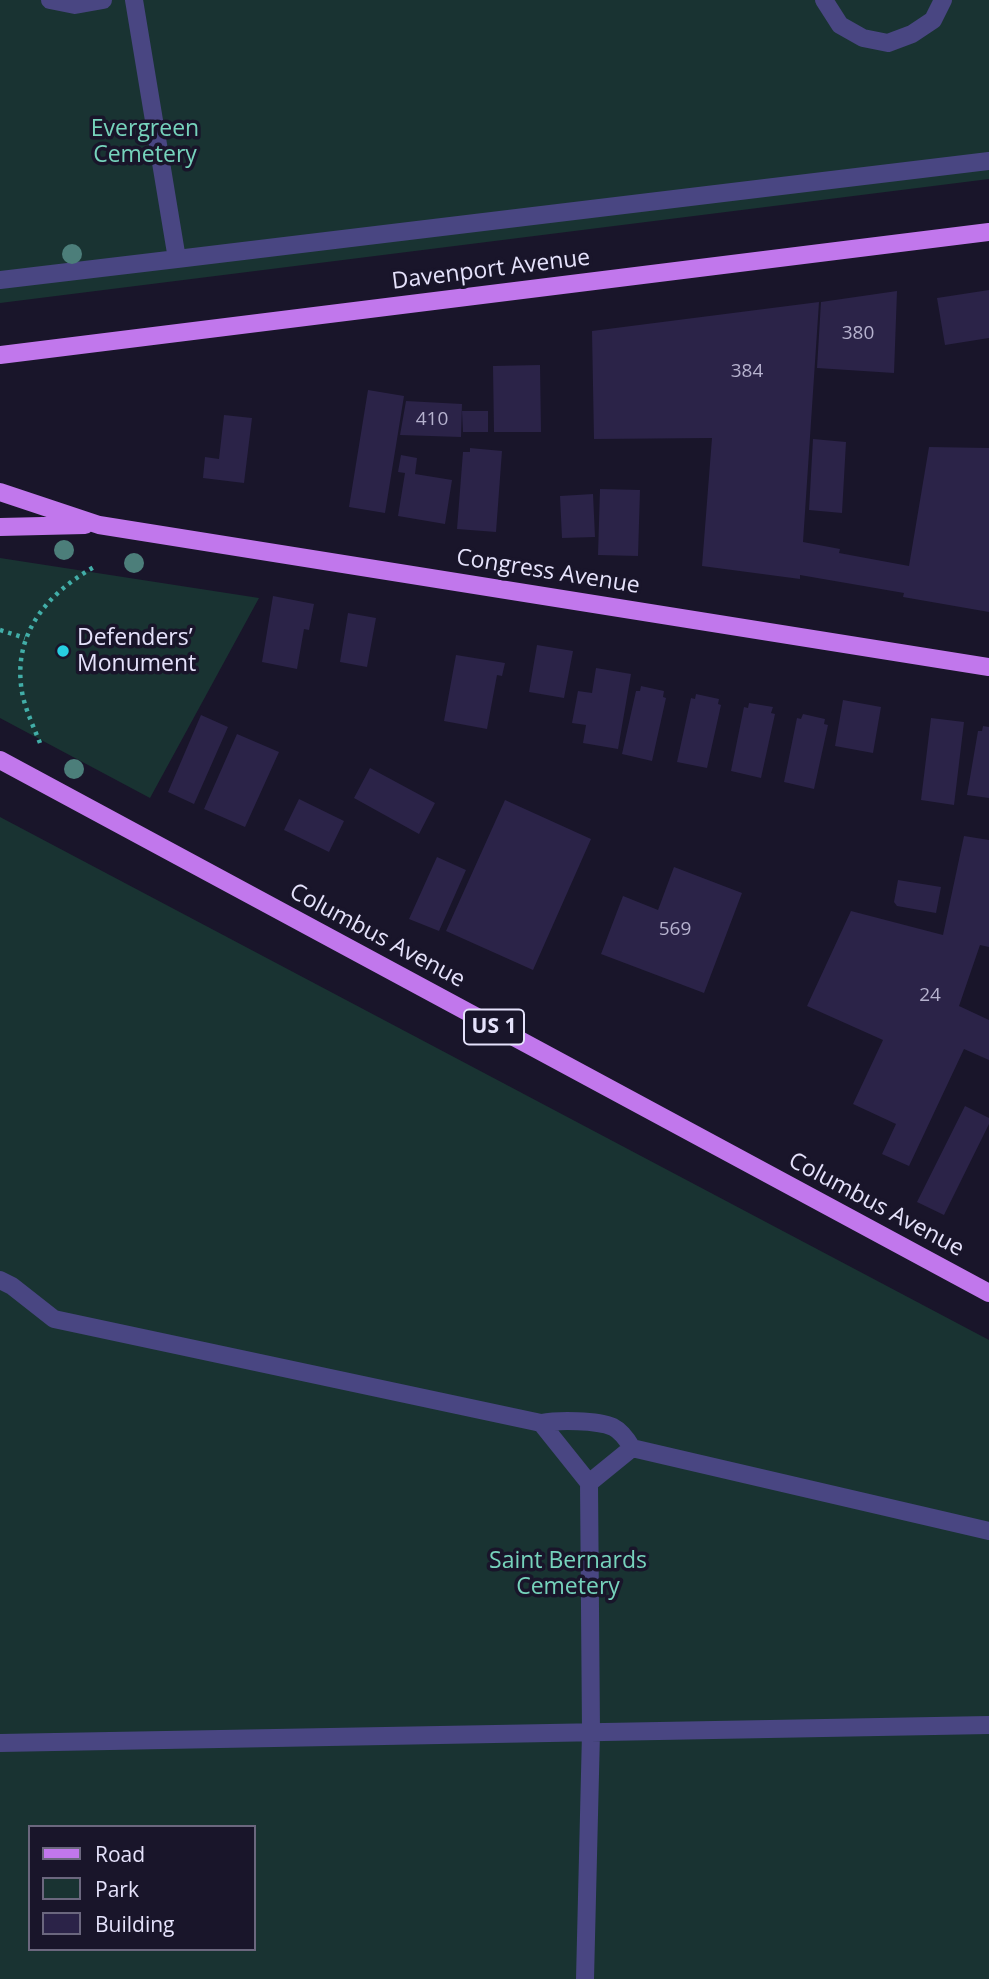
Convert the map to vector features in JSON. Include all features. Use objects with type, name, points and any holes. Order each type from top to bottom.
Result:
[{"type":"main road","name":"Davenport Avenue","points":[[0,355],[989,232]]},
{"type":"main road","name":"Congress Avenue","points":[[0,492],[99,525],[989,667]]},
{"type":"main road","name":"Congress Avenue","points":[[0,527],[99,525]]},
{"type":"main road","name":"Columbus Avenue","points":[[0,761],[989,1293]]},
{"type":"lane","points":[[50,0],[75,5],[103,0]]},
{"type":"lane","points":[[134,0],[177,260]]},
{"type":"lane","points":[[824,0],[840,25],[863,38],[888,43],[912,34],[933,20],[943,0]]},
{"type":"lane","points":[[0,280],[989,161]]},
{"type":"lane","points":[[0,1280],[12,1286],[54,1319],[541,1423],[565,1419],[613,1427],[626,1438],[632,1448],[989,1531]]},
{"type":"lane","points":[[541,1423],[589,1482],[591,1733],[585,1979]]},
{"type":"lane","points":[[589,1482],[632,1448]]},
{"type":"lane","points":[[0,1743],[989,1726]]},
{"type":"path","points":[[40,743],[23,696],[21,674],[25,638],[52,597],[68,582],[94,567]]},
{"type":"path","points":[[0,630],[25,638]]},
{"type":"green space","name":"Evergreen Cemetery","points":[[0,0],[989,0],[989,179],[0,303]]},
{"type":"green space","points":[[0,558],[259,598],[150,798],[0,718]]},
{"type":"green space","name":"Saint Bernards Cemetery","points":[[0,817],[989,1340],[989,1979],[0,1979]]},
{"type":"building","points":[[989,290],[989,338],[945,345],[937,298]]},
{"type":"building","points":[[897,291],[894,373],[817,368],[821,302]]},
{"type":"building","points":[[819,302],[803,542],[840,549],[839,553],[909,566],[929,447],[989,448],[989,612],[903,597],[904,593],[800,575],[800,579],[702,566],[712,438],[594,439],[592,331]]},
{"type":"building","points":[[540,365],[541,432],[494,432],[493,366]]},
{"type":"building","points":[[368,390],[404,396],[385,513],[349,507]]},
{"type":"building","points":[[406,401],[462,404],[461,437],[400,435]]},
{"type":"building","points":[[462,411],[488,411],[488,432],[463,432]]},
{"type":"building","points":[[224,415],[252,418],[244,483],[203,478],[205,457],[219,459]]},
{"type":"building","points":[[813,439],[846,442],[842,513],[809,510]]},
{"type":"building","points":[[470,448],[502,451],[496,532],[457,529],[463,452],[470,452]]},
{"type":"building","points":[[401,455],[417,458],[415,474],[452,480],[445,524],[398,516],[405,473],[398,472]]},
{"type":"building","points":[[600,489],[640,490],[638,556],[598,555]]},
{"type":"building","points":[[593,494],[595,537],[562,538],[560,496]]},
{"type":"building","points":[[273,596],[314,604],[309,630],[304,629],[297,669],[262,662]]},
{"type":"building","points":[[348,613],[376,618],[367,667],[340,662]]},
{"type":"building","points":[[537,645],[573,651],[564,698],[529,692]]},
{"type":"building","points":[[456,655],[505,663],[502,676],[497,675],[487,729],[444,721]]},
{"type":"building","points":[[596,668],[631,674],[618,749],[583,743],[586,725],[572,723],[578,691],[592,693]]},
{"type":"building","points":[[641,686],[664,691],[663,697],[666,698],[652,761],[622,754],[636,691],[640,691]]},
{"type":"building","points":[[696,694],[719,699],[718,704],[721,705],[707,768],[677,762],[691,698],[695,699]]},
{"type":"building","points":[[843,700],[881,707],[873,753],[835,746]]},
{"type":"building","points":[[749,703],[773,707],[771,713],[775,714],[761,778],[731,771],[744,707],[748,708]]},
{"type":"building","points":[[803,714],[825,719],[824,724],[828,725],[814,789],[784,782],[797,718],[801,719]]},
{"type":"building","points":[[201,715],[228,727],[194,804],[168,792]]},
{"type":"building","points":[[931,718],[964,722],[954,805],[921,800]]},
{"type":"building","points":[[983,726],[989,727],[989,798],[967,795],[978,731],[982,731]]},
{"type":"building","points":[[237,734],[279,752],[245,827],[204,809]]},
{"type":"building","points":[[370,768],[435,803],[419,834],[354,798]]},
{"type":"building","points":[[299,799],[344,821],[329,852],[284,830]]},
{"type":"building","points":[[505,800],[591,839],[533,970],[446,931]]},
{"type":"building","points":[[964,836],[989,840],[989,947],[980,945],[959,1006],[989,1020],[989,1060],[964,1049],[909,1166],[882,1154],[896,1124],[853,1104],[883,1040],[807,1006],[851,911],[943,935]]},
{"type":"building","points":[[437,857],[466,870],[439,931],[409,919]]},
{"type":"building","points":[[674,867],[742,893],[704,993],[601,954],[623,896],[658,910]]},
{"type":"building","points":[[898,880],[941,887],[936,913],[897,906],[894,902]]},
{"type":"building","points":[[965,1106],[989,1118],[989,1124],[944,1215],[917,1202]]},
{"type":"place","name":"Defenders’ Monument","points":[[63,651]]}]
